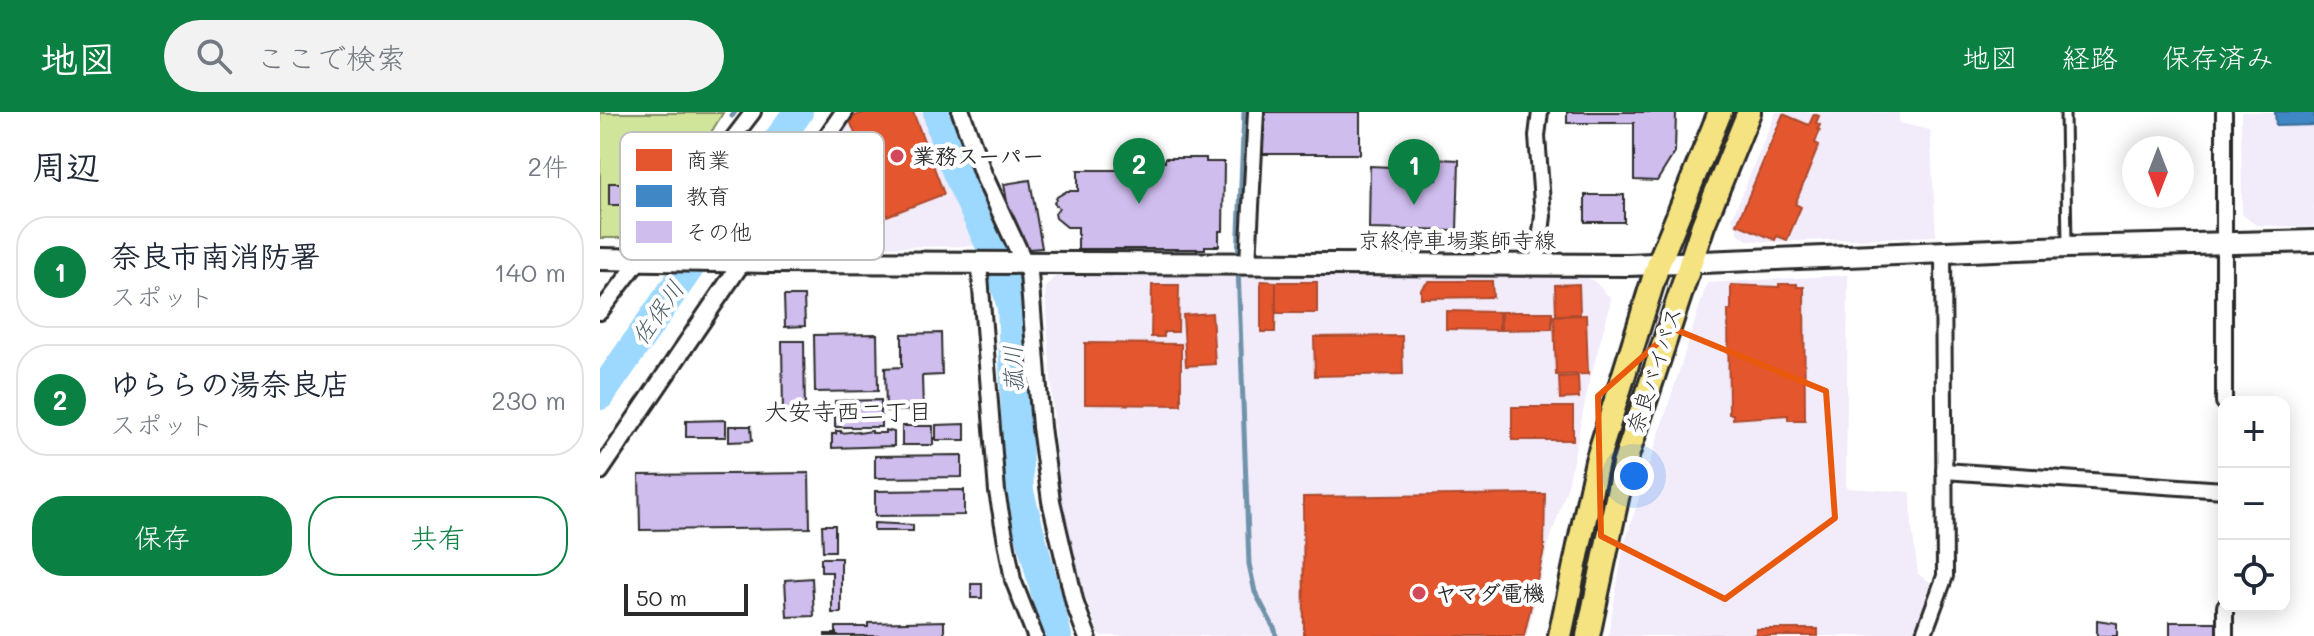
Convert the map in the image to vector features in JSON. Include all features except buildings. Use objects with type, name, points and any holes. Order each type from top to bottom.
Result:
[{"type":"highway","name":"奈良バイパス","points":[[1560,636],[1597,461],[1658,265],[1720,112]]},
{"type":"highway","name":"奈良バイパス","points":[[1588,636],[1624,465],[1690,264],[1749,112]]},
{"type":"main road","name":"京終停車場薬師寺線","points":[[676,260],[1658,265],[1943,251],[2314,241]]},
{"type":"street","points":[[738,132],[753,112]]},
{"type":"street","points":[[830,132],[844,112]]},
{"type":"street","points":[[961,112],[1019,263],[1029,273],[1041,427],[1051,501],[1075,604],[1087,636]]},
{"type":"street","points":[[1248,263],[1256,112]]},
{"type":"street","points":[[1537,264],[1543,216],[1537,136],[1540,112]]},
{"type":"street","points":[[2224,112],[2224,396]]},
{"type":"street","points":[[1923,636],[1945,576],[1943,251]]},
{"type":"street","points":[[600,312],[645,260]]},
{"type":"street","points":[[600,471],[736,262]]},
{"type":"street","points":[[981,263],[997,492],[1013,580],[1035,636]]},
{"type":"street","points":[[1944,471],[2218,490]]},
{"type":"street","points":[[2225,612],[2225,636]]},
{"type":"lane","points":[[2065,112],[2067,247]]},
{"type":"highlighted area","points":[[1674,329],[1826,391],[1835,518],[1725,599],[1601,536],[1598,396]]},
{"type":"shaded area","points":[[850,112],[923,112],[945,171],[980,246],[884,247],[884,132],[836,132]]},
{"type":"shaded area","points":[[1776,112],[1899,112],[1899,123],[1930,130],[1936,236],[1767,242],[1747,240],[1739,234],[1732,218]]},
{"type":"shaded area","points":[[2241,112],[2314,112],[2314,227],[2256,225],[2242,214]]},
{"type":"shaded area","points":[[1056,275],[1583,276],[1594,281],[1611,298],[1609,309],[1589,383],[1568,485],[1548,546],[1527,636],[1100,636],[1076,571],[1058,482],[1045,288]]},
{"type":"shaded area","points":[[1848,275],[1846,488],[1911,492],[1918,574],[1936,586],[1916,636],[1608,636],[1624,545],[1707,283]]},
{"type":"green space","points":[[600,113],[723,113],[711,132],[620,132],[620,238],[600,238]]},
{"type":"waterway","points":[[732,116],[735,112]]},
{"type":"waterway","name":"佐保川","points":[[784,132],[798,112]]},
{"type":"waterway","name":"菰川","points":[[938,112],[953,162],[996,258],[1012,308],[1019,492],[1057,636]]},
{"type":"waterway","points":[[1238,257],[1244,112]]},
{"type":"waterway","name":"佐保川","points":[[600,395],[694,260]]},
{"type":"waterway","points":[[1238,267],[1249,564],[1255,592],[1276,636]]},
{"type":"place","name":"業務スーパー","points":[[897,156]]},
{"type":"place","name":"ゆららの湯奈良店","points":[[1139,204]]},
{"type":"place","name":"奈良市南消防署","points":[[1414,205]]},
{"type":"place","name":"ヤマダ電機","points":[[1419,593]]},
{"type":"district","name":"大安寺西二丁目","points":[[848,412]]}]
